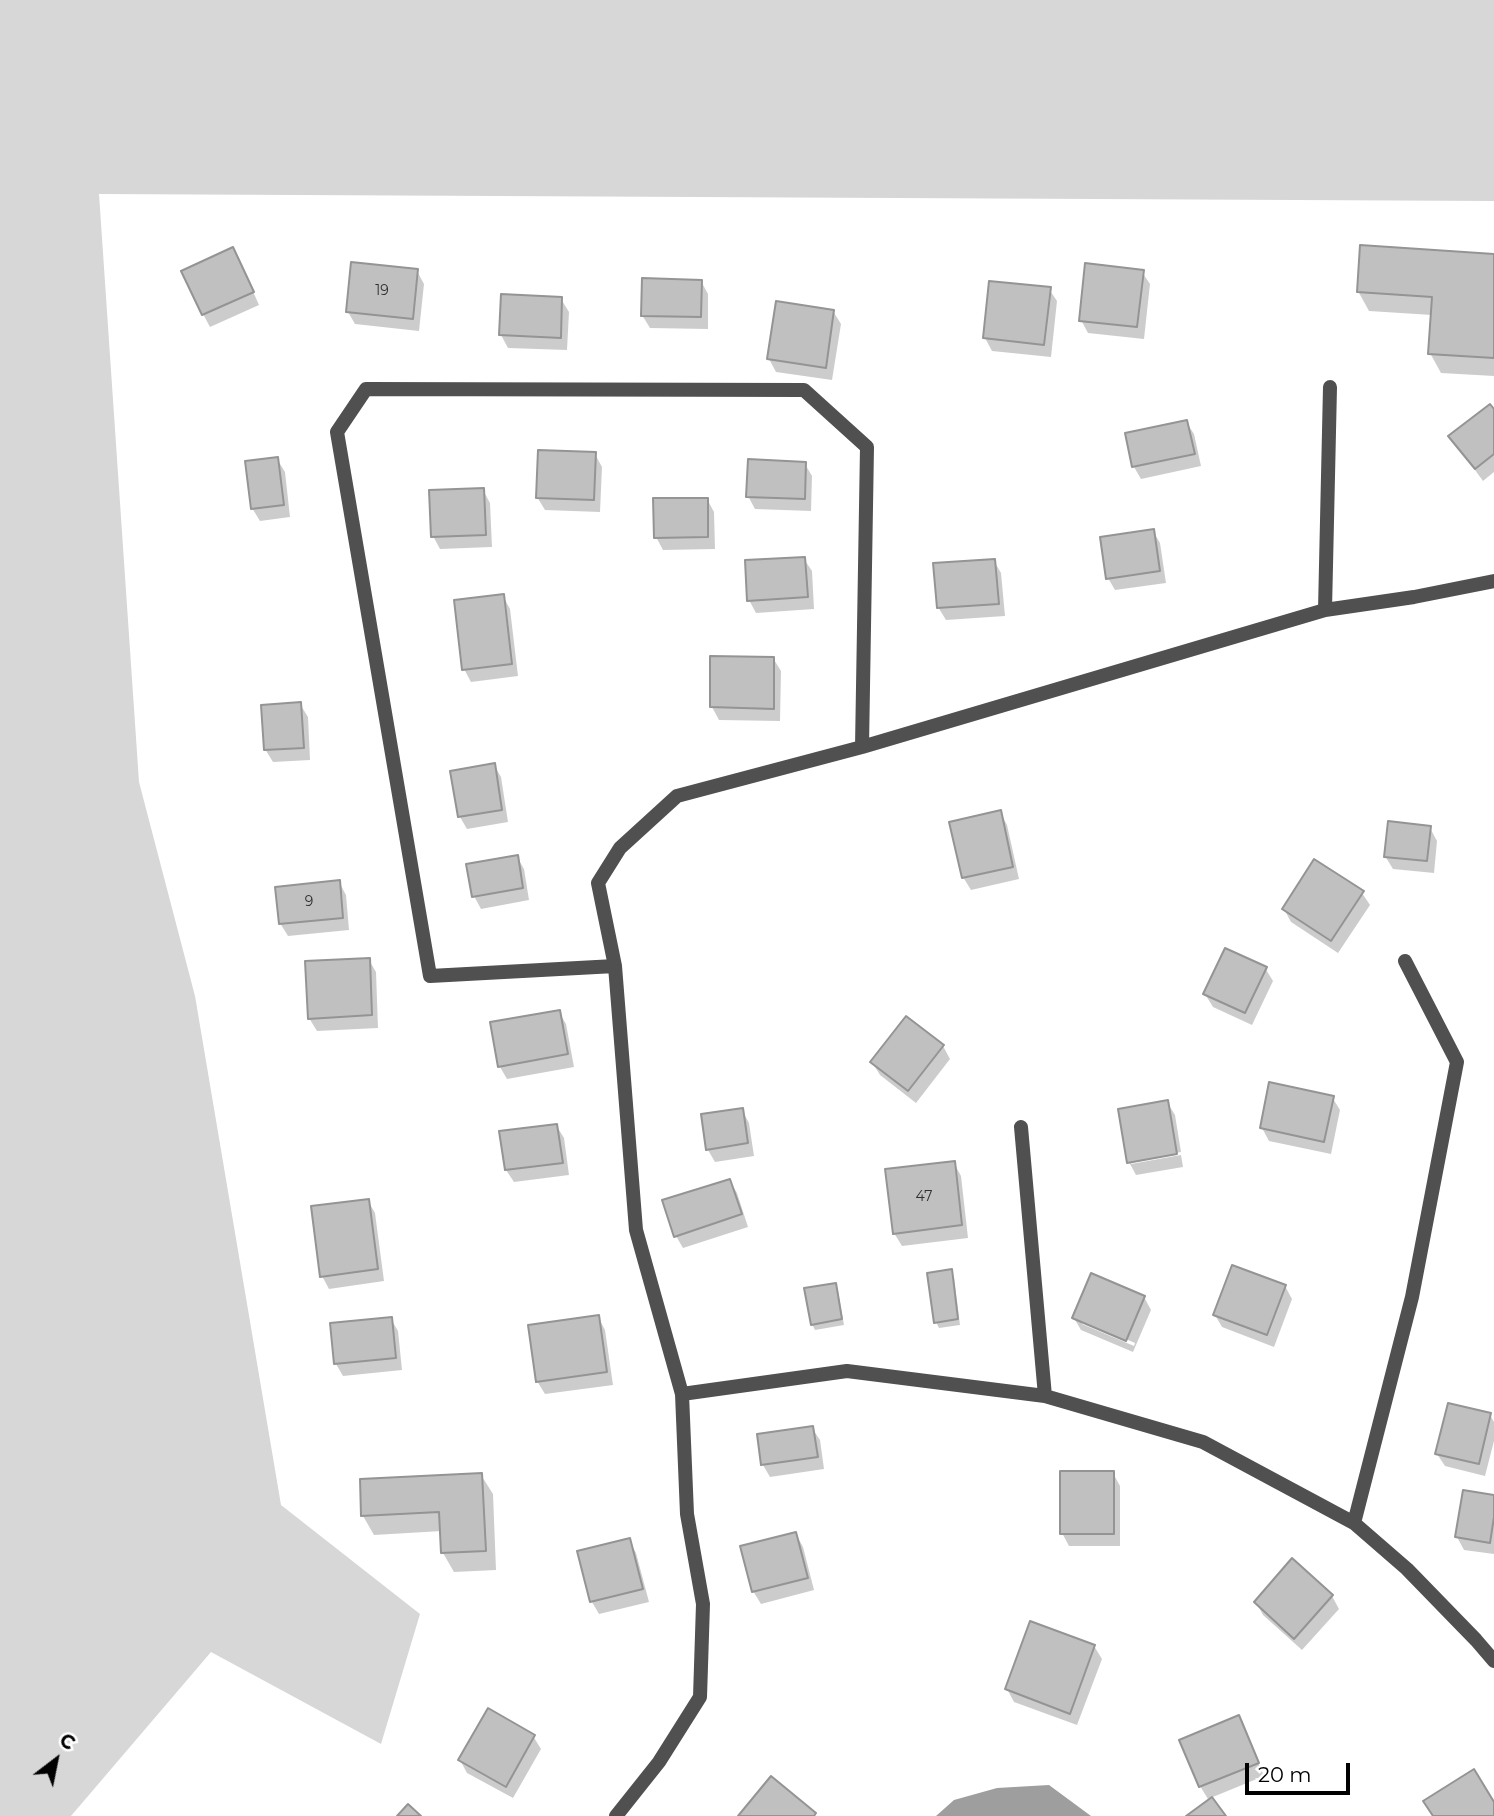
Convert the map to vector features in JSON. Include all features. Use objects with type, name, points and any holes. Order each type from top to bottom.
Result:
[{"type":"street","points":[[1325,610],[1330,387]]},
{"type":"street","points":[[615,966],[430,976],[337,432],[366,389],[804,390],[867,447],[862,747]]},
{"type":"street","points":[[616,1816],[659,1762],[700,1697],[703,1604],[687,1514],[682,1394],[636,1230],[615,966],[598,883],[620,848],[677,796],[862,747],[1325,610],[1414,597],[1494,581]]},
{"type":"street","points":[[1354,1523],[1412,1297],[1457,1062],[1405,961]]},
{"type":"street","points":[[1021,1127],[1045,1396]]},
{"type":"street","points":[[682,1394],[847,1371],[1045,1396],[1203,1442],[1354,1523],[1406,1569],[1494,1661]]},
{"type":"shaded area","points":[[0,0],[1494,0],[1494,201],[99,194],[139,782],[195,996],[281,1505],[420,1614],[381,1744],[211,1652],[71,1816],[0,1816]]},
{"type":"shaded area","points":[[1049,1785],[1091,1816],[936,1816],[954,1800],[997,1788]]},
{"type":"building","points":[[1360,245],[1494,254],[1494,358],[1428,354],[1432,297],[1357,292]]},
{"type":"building","points":[[233,247],[254,292],[202,315],[181,271]]},
{"type":"building","points":[[351,262],[418,269],[413,319],[346,312]]},
{"type":"building","points":[[1085,263],[1144,270],[1137,327],[1079,321]]},
{"type":"building","points":[[642,278],[702,280],[701,317],[641,316]]},
{"type":"building","points":[[989,281],[1051,287],[1044,345],[983,338]]},
{"type":"building","points":[[501,294],[562,297],[561,338],[499,335]]},
{"type":"building","points":[[776,301],[834,310],[826,368],[767,359]]},
{"type":"building","points":[[1490,404],[1494,409],[1494,454],[1475,469],[1448,436]]},
{"type":"building","points":[[1187,420],[1195,454],[1132,467],[1125,433]]},
{"type":"building","points":[[538,450],[596,452],[594,500],[536,498]]},
{"type":"building","points":[[278,457],[284,505],[251,509],[245,461]]},
{"type":"building","points":[[748,459],[806,462],[805,499],[746,497]]},
{"type":"building","points":[[484,488],[486,535],[431,537],[429,490]]},
{"type":"building","points":[[653,498],[708,498],[708,537],[654,538]]},
{"type":"building","points":[[1154,529],[1160,571],[1106,579],[1100,537]]},
{"type":"building","points":[[805,557],[808,597],[747,601],[745,560]]},
{"type":"building","points":[[995,559],[999,604],[937,608],[933,563]]},
{"type":"building","points":[[504,594],[512,664],[462,670],[454,600]]},
{"type":"building","points":[[710,656],[774,657],[774,709],[710,707]]},
{"type":"building","points":[[301,702],[304,748],[264,750],[261,705]]},
{"type":"building","points":[[495,763],[502,810],[458,817],[450,771]]},
{"type":"building","points":[[1001,810],[1013,867],[962,878],[949,822]]},
{"type":"building","points":[[1388,821],[1431,826],[1427,861],[1384,857]]},
{"type":"building","points":[[518,855],[523,888],[472,897],[466,864]]},
{"type":"building","points":[[1314,859],[1364,891],[1331,941],[1282,909]]},
{"type":"building","points":[[340,880],[343,918],[279,924],[275,887]]},
{"type":"building","points":[[1225,948],[1267,967],[1245,1013],[1203,994]]},
{"type":"building","points":[[370,958],[372,1015],[308,1019],[305,961]]},
{"type":"building","points":[[560,1010],[568,1054],[498,1067],[490,1022]]},
{"type":"building","points":[[906,1016],[944,1045],[908,1091],[870,1062]]},
{"type":"building","points":[[1269,1082],[1334,1096],[1324,1142],[1260,1128]]},
{"type":"building","points":[[1168,1100],[1177,1154],[1127,1163],[1118,1109]]},
{"type":"building","points":[[743,1108],[748,1143],[706,1150],[701,1114]]},
{"type":"building","points":[[557,1124],[563,1163],[505,1170],[499,1131]]},
{"type":"building","points":[[955,1161],[962,1225],[893,1234],[885,1169]]},
{"type":"building","points":[[730,1179],[742,1214],[674,1237],[662,1200]]},
{"type":"building","points":[[369,1199],[378,1269],[320,1277],[311,1206]]},
{"type":"building","points":[[1232,1265],[1286,1285],[1267,1335],[1213,1315]]},
{"type":"building","points":[[952,1269],[958,1319],[934,1323],[927,1273]]},
{"type":"building","points":[[1091,1273],[1145,1296],[1126,1341],[1072,1318]]},
{"type":"building","points":[[836,1283],[842,1319],[811,1325],[804,1288]]},
{"type":"building","points":[[599,1315],[607,1372],[536,1382],[528,1325]]},
{"type":"building","points":[[392,1317],[396,1358],[334,1364],[330,1323]]},
{"type":"building","points":[[1448,1403],[1491,1413],[1479,1464],[1435,1454]]},
{"type":"building","points":[[813,1426],[818,1457],[761,1465],[757,1434]]},
{"type":"building","points":[[1060,1471],[1114,1471],[1114,1534],[1060,1534]]},
{"type":"building","points":[[482,1473],[486,1551],[441,1553],[439,1512],[361,1516],[360,1479]]},
{"type":"building","points":[[1463,1490],[1494,1495],[1490,1543],[1455,1537]]},
{"type":"building","points":[[796,1532],[808,1578],[752,1592],[740,1546]]},
{"type":"building","points":[[630,1538],[643,1589],[590,1602],[577,1551]]},
{"type":"building","points":[[1292,1558],[1333,1595],[1294,1639],[1254,1602]]},
{"type":"building","points":[[1030,1621],[1095,1645],[1070,1714],[1005,1689]]},
{"type":"building","points":[[488,1708],[535,1735],[506,1787],[458,1760]]},
{"type":"building","points":[[1239,1715],[1259,1763],[1199,1787],[1179,1740]]},
{"type":"building","points":[[1474,1769],[1494,1802],[1494,1816],[1433,1816],[1423,1801]]},
{"type":"building","points":[[771,1776],[816,1813],[814,1816],[738,1816]]},
{"type":"building","points":[[1212,1797],[1226,1816],[1186,1816]]},
{"type":"building","points":[[408,1804],[421,1816],[397,1816]]}]
